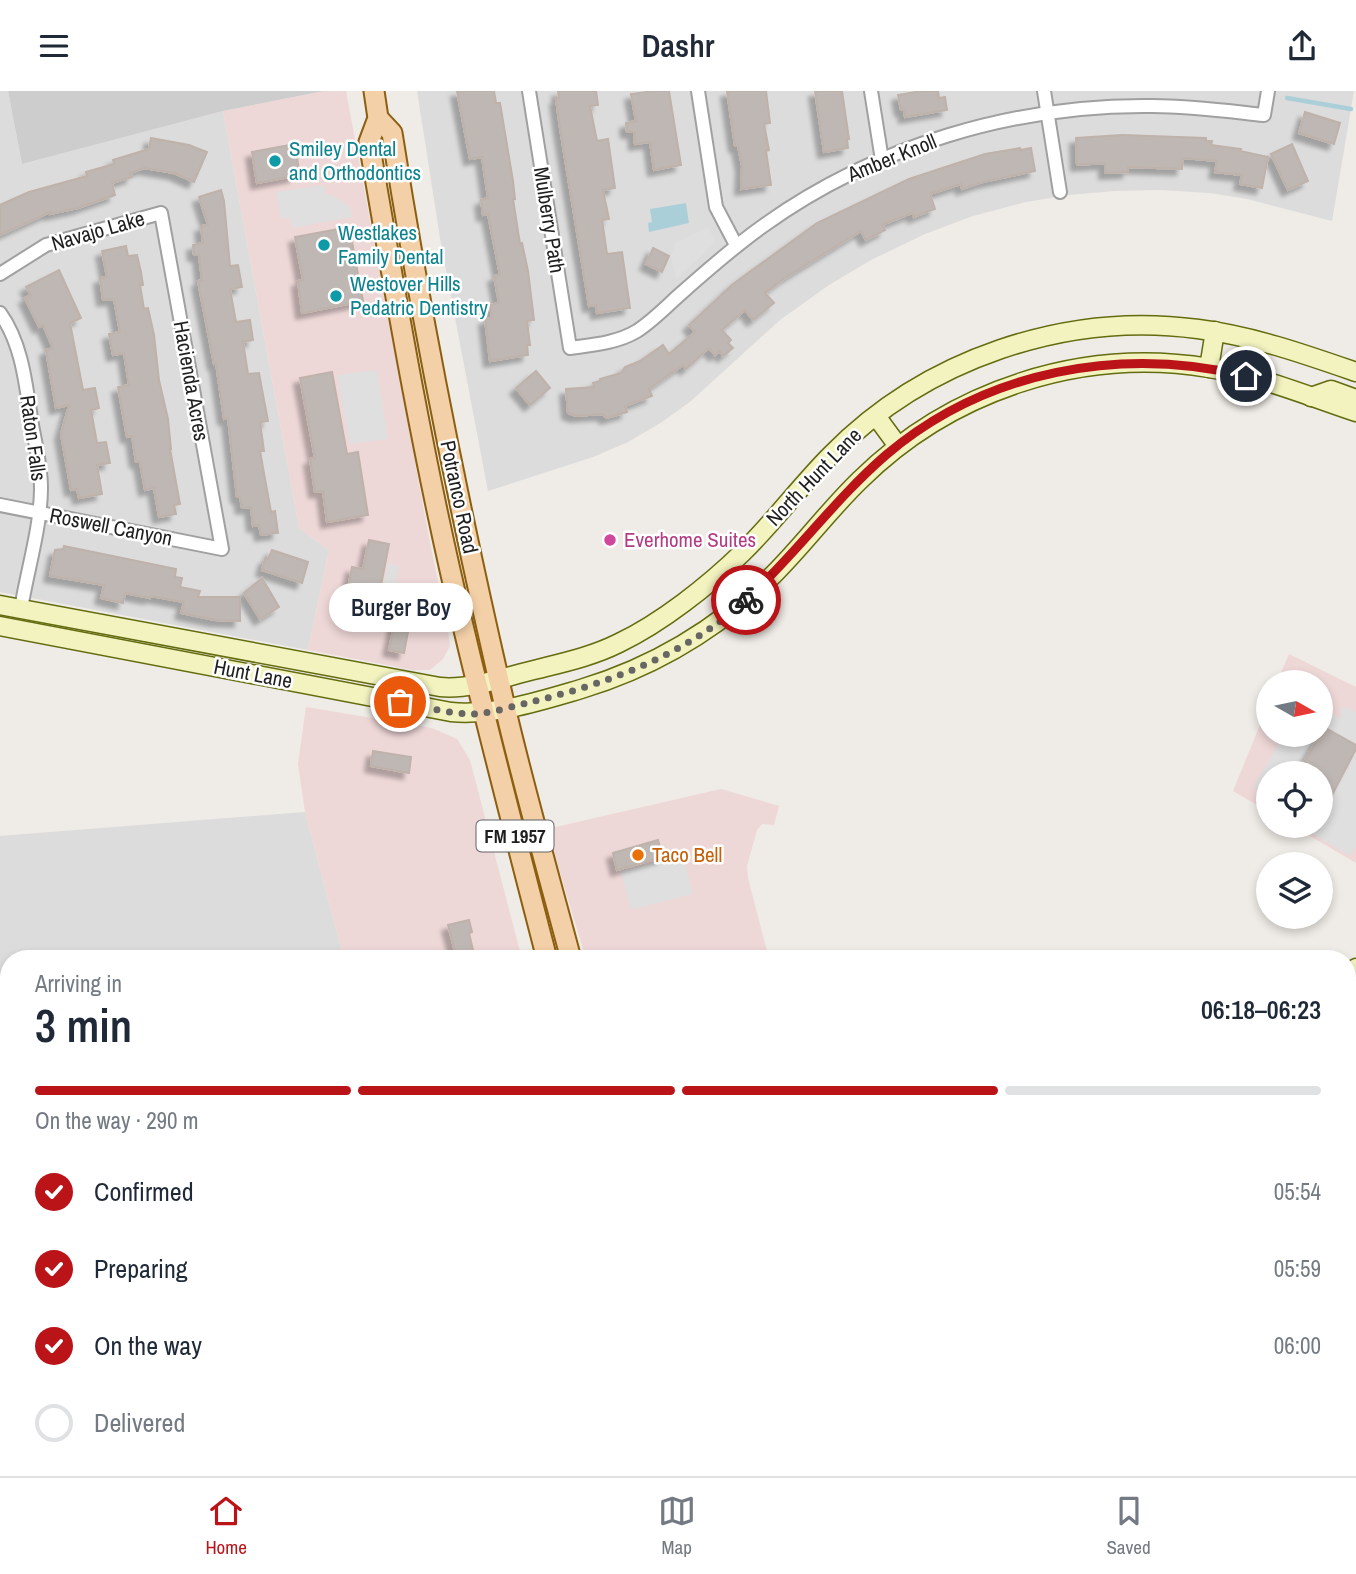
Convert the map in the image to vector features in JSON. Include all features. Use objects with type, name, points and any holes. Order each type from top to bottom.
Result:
[{"type":"main road","name":"Potranco Road","points":[[374,91],[378,118],[369,142],[432,483],[477,684],[545,950]]},
{"type":"main road","name":"Potranco Road","points":[[378,118],[392,133],[424,322],[455,479],[506,708],[569,950]]},
{"type":"main road","points":[[376,179],[384,178],[389,185],[406,278],[424,322]]},
{"type":"main road","name":"North Hunt Lane","points":[[499,678],[592,654],[620,643],[661,618],[743,552],[831,455],[876,416],[926,382],[995,351],[1049,335],[1132,325],[1175,326],[1215,331],[1274,345],[1356,372]]},
{"type":"main road","points":[[1209,368],[1215,331]]},
{"type":"main road","points":[[405,347],[418,351],[421,358],[432,417],[449,451]]},
{"type":"main road","name":"North Hunt Lane","points":[[506,708],[617,677],[659,659],[709,628],[742,604],[775,573],[859,481],[898,446],[946,414],[1008,386],[1054,372],[1124,363],[1171,364],[1209,368],[1264,381],[1356,412]]},
{"type":"main road","points":[[1311,397],[1331,390],[1356,399]]},
{"type":"main road","points":[[876,416],[898,446]]},
{"type":"main road","points":[[432,483],[455,479]]},
{"type":"main road","name":"Hunt Lane","points":[[0,605],[440,687],[452,688],[499,678]]},
{"type":"main road","name":"Hunt Lane","points":[[0,626],[451,712],[473,714],[506,708]]},
{"type":"main road","points":[[211,666],[222,659],[303,673],[311,663]]},
{"type":"main road","points":[[542,938],[553,950]]},
{"type":"street","name":"Mulberry Path","points":[[528,91],[570,348]]},
{"type":"street","points":[[698,91],[716,207],[736,245]]},
{"type":"street","points":[[871,91],[882,160]]},
{"type":"street","points":[[1044,91],[1060,192]]},
{"type":"street","name":"Amber Knoll","points":[[570,348],[608,342],[636,332],[736,245],[808,196],[882,160],[973,128],[1048,113],[1153,106],[1264,115],[1268,91]]},
{"type":"street","name":"Navajo Lake","points":[[0,275],[46,245],[161,213]]},
{"type":"street","name":"Hacienda Acres","points":[[161,213],[222,549]]},
{"type":"street","name":"Raton Falls","points":[[0,313],[15,342],[22,367],[40,469],[39,512],[21,609]]},
{"type":"street","name":"Roswell Canyon","points":[[0,505],[222,549]]},
{"type":"shaded area","points":[[0,91],[8,91],[22,164],[223,111],[299,528],[329,550],[308,650],[0,592]]},
{"type":"shaded area","points":[[8,91],[324,91],[223,111],[22,164]]},
{"type":"shaded area","points":[[324,91],[346,91],[447,623],[450,646],[443,659],[430,670],[414,670],[308,650],[329,550],[299,528],[223,111]]},
{"type":"shaded area","points":[[417,91],[1354,91],[1332,221],[1247,199],[1210,193],[1159,190],[1069,195],[1026,202],[973,216],[925,234],[871,260],[829,285],[780,320],[691,401],[628,442],[593,457],[488,491],[441,244]]},
{"type":"shaded area","points":[[324,185],[326,195],[332,195],[350,207],[352,217],[292,228],[290,218],[281,219],[276,192]]},
{"type":"shaded area","points":[[707,227],[715,239],[713,245],[676,279],[671,256],[675,243]]},
{"type":"shaded area","points":[[377,370],[388,439],[350,444],[337,375]]},
{"type":"shaded area","points":[[388,563],[399,566],[392,607],[380,605]]},
{"type":"shaded area","points":[[1289,654],[1321,670],[1282,670]]},
{"type":"shaded area","points":[[1334,676],[1356,687],[1356,863],[1313,838],[1333,838],[1333,761],[1256,761],[1256,804],[1233,791],[1256,735],[1256,747],[1334,747]]},
{"type":"shaded area","points":[[306,707],[432,728],[457,739],[470,760],[520,950],[342,950],[305,812],[298,764]]},
{"type":"shaded area","points":[[1341,707],[1356,712],[1356,847],[1351,856],[1319,838],[1333,838],[1333,761],[1268,761],[1276,747],[1334,747],[1334,715],[1341,718]]},
{"type":"shaded area","points":[[721,789],[779,806],[774,825],[762,824],[757,830],[747,866],[767,950],[583,950],[547,829]]},
{"type":"shaded area","points":[[305,812],[342,950],[0,950],[0,836]]},
{"type":"shaded area","points":[[683,855],[693,894],[631,910],[621,871]]},
{"type":"water","points":[[686,203],[689,223],[649,232],[648,223],[652,222],[650,209]]},
{"type":"building","points":[[457,91],[494,91],[496,103],[500,103],[534,320],[527,321],[530,345],[527,345],[528,355],[490,361],[485,319],[492,318],[490,305],[499,303],[494,276],[500,275],[488,214],[483,215],[481,200],[488,198],[482,157],[470,159]]},
{"type":"building","points":[[558,91],[596,91],[598,105],[590,106],[597,141],[608,139],[615,188],[603,190],[609,219],[602,220],[607,254],[622,252],[630,308],[597,313],[596,305],[589,306],[560,128],[556,99],[559,99]]},
{"type":"building","points":[[669,91],[681,165],[654,170],[650,142],[635,144],[634,132],[627,132],[626,123],[636,121],[631,94]]},
{"type":"building","points":[[727,91],[766,91],[770,123],[764,124],[771,185],[741,189],[742,166],[738,146],[735,146]]},
{"type":"building","points":[[815,91],[842,91],[848,148],[824,152]]},
{"type":"building","points":[[938,91],[939,98],[945,97],[947,110],[905,117],[898,95]]},
{"type":"building","points":[[1305,112],[1340,123],[1334,144],[1299,133]]},
{"type":"building","points":[[1122,135],[1206,138],[1206,141],[1212,141],[1211,145],[1241,149],[1240,151],[1268,157],[1262,188],[1240,184],[1242,175],[1215,172],[1217,161],[1183,158],[1182,169],[1128,167],[1128,172],[1105,173],[1105,163],[1077,165],[1076,138]]},
{"type":"building","points":[[151,138],[189,145],[207,152],[194,182],[174,173],[144,168],[130,173],[132,177],[112,183],[115,195],[78,208],[50,212],[0,235],[0,205],[29,192],[87,176],[86,172],[114,164],[113,160],[149,149]]},
{"type":"building","points":[[1292,144],[1308,181],[1288,190],[1271,154]]},
{"type":"building","name":"Smiley Dental and Orthodontics","points":[[290,145],[291,152],[296,151],[299,170],[294,170],[295,176],[257,183],[252,152]]},
{"type":"building","points":[[1031,148],[1035,171],[962,189],[961,184],[930,194],[935,209],[914,217],[912,213],[882,225],[885,230],[866,240],[861,231],[785,278],[765,293],[774,303],[753,320],[745,310],[722,330],[731,340],[728,343],[733,348],[723,356],[719,351],[715,355],[709,348],[686,369],[683,365],[649,389],[652,396],[625,406],[627,412],[607,418],[602,414],[576,416],[568,413],[566,389],[594,387],[593,383],[621,373],[625,367],[640,361],[663,345],[669,354],[695,332],[689,325],[733,284],[817,223],[909,179],[985,154]]},
{"type":"building","points":[[221,190],[230,266],[238,265],[242,287],[230,289],[236,322],[250,320],[253,340],[243,342],[248,374],[259,373],[268,421],[260,422],[264,451],[260,451],[271,512],[275,511],[278,533],[261,535],[259,525],[253,526],[251,507],[242,508],[240,497],[237,497],[228,418],[224,419],[216,363],[214,364],[198,281],[202,280],[199,255],[194,255],[193,245],[203,243],[201,226],[208,225],[199,197]]},
{"type":"building","points":[[344,228],[344,231],[350,231],[363,301],[302,313],[298,281],[303,280],[295,237]]},
{"type":"building","points":[[126,246],[128,256],[137,255],[141,272],[144,309],[148,308],[154,335],[180,504],[174,505],[176,514],[159,517],[154,488],[145,490],[140,462],[136,462],[132,436],[127,437],[118,387],[129,385],[124,353],[113,355],[109,334],[120,332],[114,299],[103,300],[100,278],[107,277],[102,251]]},
{"type":"building","points":[[653,248],[669,256],[662,272],[646,264]]},
{"type":"building","points":[[59,270],[81,318],[70,323],[83,390],[95,388],[99,408],[91,410],[97,443],[106,442],[110,463],[97,465],[102,494],[79,498],[77,489],[71,490],[61,434],[69,405],[56,408],[46,350],[53,348],[43,325],[39,327],[25,298],[31,295],[26,287]]},
{"type":"building","points":[[536,371],[550,388],[530,405],[516,388]]},
{"type":"building","points":[[332,372],[347,454],[358,452],[368,515],[327,522],[323,491],[315,492],[310,459],[315,458],[300,378]]},
{"type":"building","points":[[369,540],[389,544],[377,606],[346,600],[352,567],[363,569]]},
{"type":"building","points":[[64,546],[176,569],[175,577],[182,578],[180,587],[200,591],[198,597],[240,597],[240,621],[215,620],[181,613],[184,602],[151,596],[150,598],[125,593],[123,603],[101,598],[104,585],[50,576],[55,550],[63,549]]},
{"type":"building","points":[[272,550],[308,562],[302,583],[262,570],[265,559],[268,559]]},
{"type":"building","points":[[262,578],[279,607],[260,619],[244,593]]},
{"type":"building","points":[[401,591],[415,594],[404,653],[389,650]]},
{"type":"building","points":[[1334,733],[1356,745],[1333,793],[1333,761],[1305,761],[1313,747],[1334,747]]},
{"type":"building","points":[[373,751],[411,757],[409,773],[371,766]]},
{"type":"building","name":"Taco Bell","points":[[658,840],[663,857],[617,870],[613,853]]},
{"type":"building","points":[[469,920],[473,950],[455,950],[448,925]]},
{"type":"waterway","points":[[1287,98],[1351,109]]},
{"type":"way so far","points":[[400,702],[473,714],[596,685],[659,659],[709,628],[746,600]]},
{"type":"place","name":"Smiley Dental and Orthodontics","points":[[275,161]]},
{"type":"place","name":"Westlakes Family Dental","points":[[324,245]]},
{"type":"place","name":"Westover Hills Pedatric Dentistry","points":[[336,296]]},
{"type":"place","name":"Everhome Suites","points":[[610,540]]},
{"type":"place","name":"Burger Boy","points":[[400,702]]},
{"type":"place","name":"Taco Bell","points":[[638,855]]},
{"type":"route","points":[[746,600],[775,573],[886,455],[928,425],[975,399],[1037,377],[1109,364],[1188,365],[1246,376]]}]
